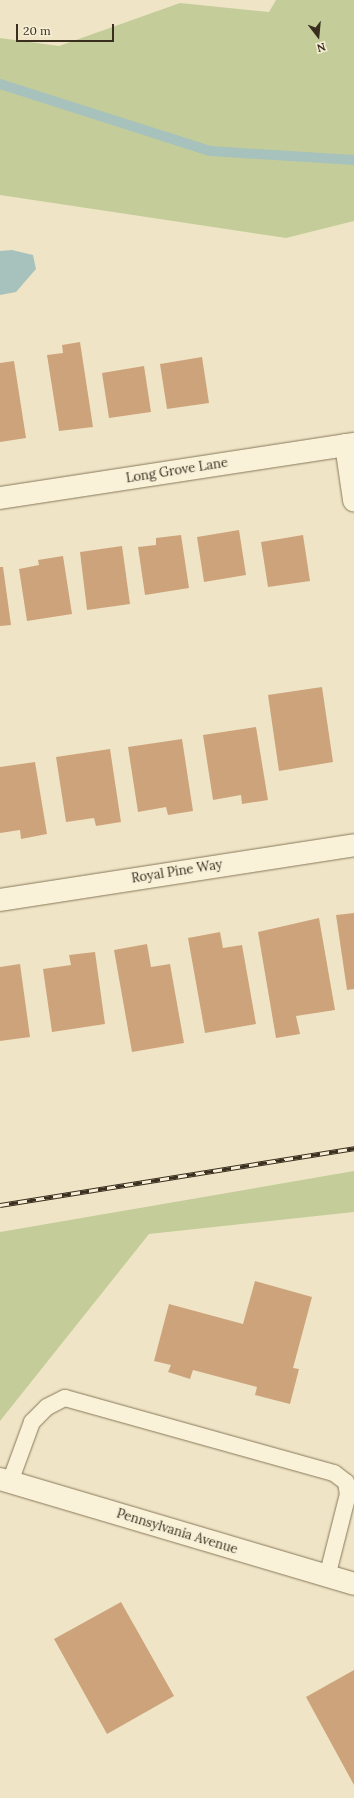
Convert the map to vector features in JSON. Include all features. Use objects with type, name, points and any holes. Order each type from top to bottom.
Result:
[{"type":"street","name":"Long Grove Lane","points":[[0,498],[350,444]]},
{"type":"street","points":[[350,444],[354,500]]},
{"type":"street","name":"Royal Pine Way","points":[[0,900],[354,845]]},
{"type":"street","name":"Pennsylvania Avenue","points":[[5,1481],[354,1584]]},
{"type":"lane","points":[[5,1481],[32,1422],[47,1407],[65,1398],[334,1473],[350,1483],[327,1577]]},
{"type":"green space","points":[[276,0],[354,0],[354,221],[286,238],[0,195],[0,38],[59,46],[180,3],[269,12]]},
{"type":"green space","points":[[354,1171],[354,1212],[149,1234],[0,1421],[0,1232]]},
{"type":"water","points":[[12,250],[33,255],[36,269],[16,292],[0,295],[0,251]]},
{"type":"building","points":[[80,342],[93,427],[59,431],[47,355],[63,353],[62,345]]},
{"type":"building","points":[[202,357],[209,403],[167,409],[160,364]]},
{"type":"building","points":[[14,361],[26,438],[0,442],[0,363]]},
{"type":"building","points":[[144,366],[151,412],[109,418],[102,373]]},
{"type":"building","points":[[239,530],[246,575],[204,582],[197,537]]},
{"type":"building","points":[[181,535],[189,588],[145,595],[138,547],[156,545],[156,538]]},
{"type":"building","points":[[303,535],[310,581],[268,587],[261,542]]},
{"type":"building","points":[[122,546],[130,604],[87,610],[80,552]]},
{"type":"building","points":[[63,556],[72,614],[27,621],[19,569],[39,565],[38,560]]},
{"type":"building","points":[[0,567],[3,567],[11,625],[0,626]]},
{"type":"building","points":[[322,687],[333,762],[279,771],[268,695]]},
{"type":"building","points":[[256,727],[268,800],[242,804],[241,795],[213,800],[203,735]]},
{"type":"building","points":[[182,739],[193,811],[168,815],[166,807],[138,812],[128,747]]},
{"type":"building","points":[[110,749],[121,822],[96,826],[94,818],[66,822],[56,757]]},
{"type":"building","points":[[35,762],[47,834],[21,839],[20,830],[0,833],[0,767]]},
{"type":"building","points":[[354,913],[354,989],[347,990],[336,915]]},
{"type":"building","points":[[319,918],[335,1010],[296,1016],[300,1034],[276,1038],[258,932]]},
{"type":"building","points":[[220,932],[223,948],[242,945],[256,1024],[205,1033],[188,938]]},
{"type":"building","points":[[147,944],[151,967],[170,964],[184,1043],[132,1052],[114,950]]},
{"type":"building","points":[[95,952],[105,1024],[52,1032],[43,969],[71,965],[69,955]]},
{"type":"building","points":[[20,964],[30,1037],[0,1041],[0,967]]},
{"type":"building","points":[[255,1281],[312,1297],[293,1368],[299,1369],[290,1404],[255,1395],[257,1387],[193,1370],[190,1379],[168,1372],[171,1365],[154,1361],[169,1304],[243,1324]]},
{"type":"building","points":[[121,1602],[174,1696],[107,1734],[54,1639]]},
{"type":"building","points":[[354,1670],[354,1785],[306,1697]]},
{"type":"waterway","points":[[0,84],[210,151],[354,160]]},
{"type":"railway","points":[[0,1205],[354,1148]]}]
